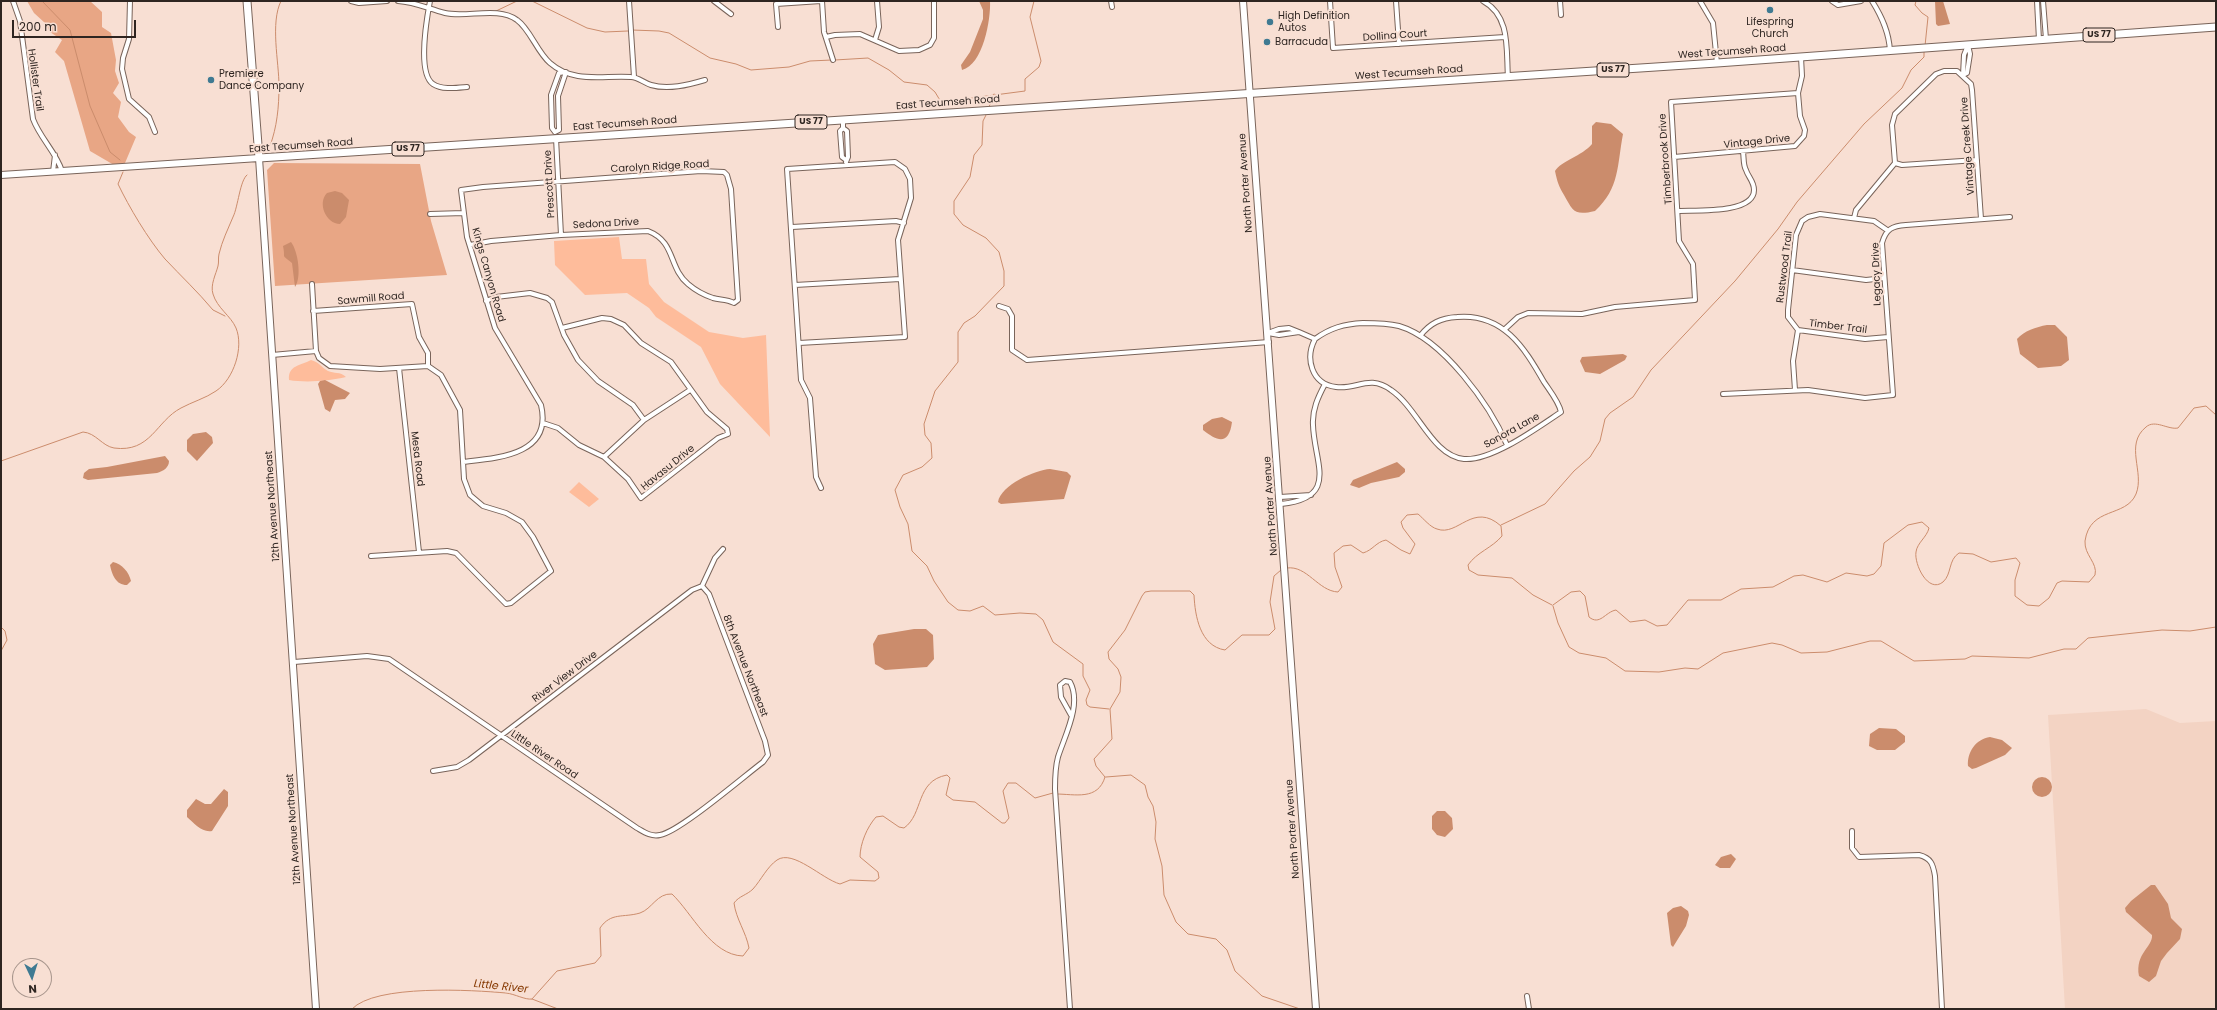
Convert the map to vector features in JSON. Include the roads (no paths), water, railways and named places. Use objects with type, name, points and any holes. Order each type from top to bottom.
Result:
[{"type":"main road","name":"12th Avenue Northeast","points":[[247,1],[294,662],[316,1009]]},
{"type":"main road","name":"North Porter Avenue","points":[[1243,1],[1281,504],[1316,1009]]},
{"type":"main road","name":"West Tecumseh Road","points":[[1250,93],[1717,63],[2216,27]]},
{"type":"main road","name":"East Tecumseh Road","points":[[1,175],[259,158],[555,135],[843,120],[1250,93]]},
{"type":"street","name":"Hollister Trail","points":[[13,1],[20,21],[33,119],[55,155],[62,171]]},
{"type":"street","points":[[130,1],[129,38],[123,58],[122,69],[129,99],[149,117],[154,132]]},
{"type":"street","points":[[351,1],[359,3],[387,1]]},
{"type":"street","points":[[398,1],[429,7],[446,13],[506,14],[518,20],[550,63],[581,78],[634,77],[651,85],[664,87],[678,86],[705,80]]},
{"type":"street","points":[[430,1],[424,26],[425,65],[428,78],[433,84],[443,88],[467,87]]},
{"type":"street","points":[[629,1],[634,77]]},
{"type":"street","points":[[714,1],[731,14]]},
{"type":"street","points":[[778,27],[776,4],[821,1],[824,32],[833,60]]},
{"type":"street","points":[[875,40],[879,27],[877,1]]},
{"type":"street","points":[[826,37],[857,33],[894,49],[909,52],[927,47],[934,38],[934,1]]},
{"type":"street","points":[[1111,1],[1112,7]]},
{"type":"street","name":"Dollina Court","points":[[1330,1],[1333,48],[1505,37]]},
{"type":"street","points":[[1396,1],[1399,44]]},
{"type":"street","points":[[1483,1],[1492,6],[1501,20],[1505,37],[1508,77]]},
{"type":"street","points":[[1492,6],[1496,1]]},
{"type":"street","points":[[1560,1],[1561,15]]},
{"type":"street","points":[[1700,1],[1713,23],[1717,63]]},
{"type":"street","points":[[1832,1],[1838,5],[1861,1]]},
{"type":"street","points":[[1872,1],[1882,17],[1890,40],[1890,50]]},
{"type":"street","points":[[2037,1],[2043,39]]},
{"type":"street","points":[[2043,1],[2043,39]]},
{"type":"street","points":[[1854,218],[1856,210],[1895,162],[1892,125],[1895,114],[1936,74],[1950,70],[1963,75],[1964,55],[1968,45]]},
{"type":"street","name":"Vintage Drive","points":[[1674,156],[1790,148],[1800,142],[1805,130],[1800,116],[1798,93],[1802,76],[1801,57]]},
{"type":"street","points":[[559,72],[566,72],[558,100],[559,130],[555,135],[552,128],[551,94],[559,72]]},
{"type":"street","name":"Vintage Creek Drive","points":[[1963,75],[1971,84],[1972,90],[1981,219]]},
{"type":"street","name":"Timberbrook Drive","points":[[1505,329],[1518,317],[1528,313],[1582,314],[1615,307],[1695,300],[1696,294],[1693,264],[1679,241],[1671,102],[1798,93]]},
{"type":"street","points":[[843,120],[843,128],[847,131],[848,156],[846,162]]},
{"type":"street","name":"Prescott Drive","points":[[555,135],[561,235]]},
{"type":"street","points":[[1678,211],[1736,208],[1751,200],[1754,194],[1753,184],[1746,171],[1743,152]]},
{"type":"street","points":[[53,172],[55,155]]},
{"type":"street","points":[[1895,162],[1902,165],[1977,160]]},
{"type":"street","points":[[799,344],[905,337],[898,240],[909,213],[912,198],[910,179],[906,169],[896,162],[846,162],[787,169],[801,380],[810,398],[816,477],[821,488]]},
{"type":"street","name":"Carolyn Ridge Road","points":[[461,190],[707,170],[726,172],[730,189],[738,300],[734,303]]},
{"type":"street","name":"Kings Canyon Road","points":[[461,190],[470,245],[486,301],[502,342],[541,405],[543,423]]},
{"type":"street","points":[[430,214],[464,214]]},
{"type":"street","name":"Rustwood Trail","points":[[1798,330],[1788,317],[1788,310],[1796,235],[1802,221],[1808,217],[1820,214],[1874,221],[1887,230]]},
{"type":"street","name":"Legacy Drive","points":[[1795,390],[1865,398],[1893,395],[1882,243],[1887,230],[1894,226],[2010,217]]},
{"type":"street","points":[[792,227],[896,221],[904,223]]},
{"type":"street","name":"Sedona Drive","points":[[470,245],[491,241],[561,235],[648,230],[656,234],[667,244],[674,265],[687,283],[704,295],[734,303]]},
{"type":"street","points":[[1792,270],[1866,280],[1884,278]]},
{"type":"street","points":[[795,286],[900,279]]},
{"type":"street","points":[[312,284],[316,351],[319,358],[330,366],[399,368],[428,366],[441,375],[460,410],[462,462],[466,487],[475,501],[483,506],[506,512],[522,522],[551,569],[550,573],[531,585],[511,603],[506,604],[456,553],[447,551],[371,556]]},
{"type":"street","points":[[486,301],[496,297],[527,293],[539,294],[552,302],[571,350],[587,371],[598,381],[633,405],[644,420]]},
{"type":"street","name":"Sawmill Road","points":[[313,311],[412,304],[419,337],[428,353],[428,366]]},
{"type":"street","points":[[1000,306],[1008,309],[1012,316],[1012,350],[1028,360],[1194,349],[1269,342]]},
{"type":"street","points":[[1420,336],[1427,327],[1435,322],[1460,317],[1485,318],[1505,329]]},
{"type":"street","points":[[562,328],[602,318],[617,322],[626,327],[645,346],[671,362],[690,390],[644,420],[604,457]]},
{"type":"street","points":[[1281,504],[1296,503],[1311,494],[1316,488],[1320,475],[1312,425],[1314,409],[1325,384],[1316,377],[1310,364],[1310,348],[1315,339],[1330,329],[1356,323],[1387,324],[1400,326],[1420,336],[1462,374],[1490,413],[1507,445]]},
{"type":"street","name":"Sonora Lane","points":[[1325,384],[1342,388],[1364,382],[1383,385],[1405,402],[1418,416],[1434,442],[1454,457],[1467,459],[1480,457],[1507,445],[1560,412],[1560,407],[1539,374],[1505,329]]},
{"type":"street","name":"Timber Trail","points":[[1795,390],[1793,361],[1798,330],[1865,339],[1888,337]]},
{"type":"street","points":[[1268,333],[1279,336],[1299,332],[1315,339]]},
{"type":"street","points":[[272,355],[316,351]]},
{"type":"street","name":"Mesa Road","points":[[399,368],[419,552]]},
{"type":"street","name":"Havasu Drive","points":[[543,423],[558,428],[579,445],[604,457],[628,479],[639,497],[643,497],[718,438],[726,436],[728,432],[728,429],[707,412],[690,390]]},
{"type":"street","points":[[1723,394],[1795,390]]},
{"type":"street","points":[[462,462],[494,458],[520,451],[530,445],[538,435],[543,423]]},
{"type":"street","points":[[1280,497],[1311,494]]},
{"type":"street","points":[[702,586],[715,558],[723,549]]},
{"type":"street","name":"River View Drive","points":[[433,771],[463,764],[692,590],[702,586]]},
{"type":"street","name":"8th Avenue Northeast","points":[[702,586],[709,594],[765,741],[768,755]]},
{"type":"street","name":"Little River Road","points":[[294,662],[367,656],[387,658],[641,831],[658,836],[670,832],[685,821],[763,762],[768,755]]},
{"type":"street","points":[[1070,1009],[1055,789],[1057,762],[1071,715],[1074,692],[1070,682],[1065,681],[1060,685],[1060,693],[1071,715]]},
{"type":"street","points":[[1852,830],[1852,848],[1859,857],[1919,855],[1927,857],[1931,861],[1935,876],[1942,1009]]},
{"type":"street","points":[[1527,996],[1528,1009]]},
{"type":"waterway","points":[[42,1],[70,30],[90,106],[110,152],[120,160]]},
{"type":"waterway","points":[[270,146],[276,124],[279,102],[276,20],[281,1]]},
{"type":"waterway","points":[[494,12],[517,1]]},
{"type":"waterway","points":[[532,1],[587,28],[605,32],[628,31]]},
{"type":"waterway","points":[[835,60],[868,58],[889,70],[904,82],[927,85],[935,92],[941,102],[1025,91],[1025,79],[1039,67],[1041,61],[1030,17],[1034,1]]},
{"type":"waterway","points":[[1916,1],[1915,5],[1928,17],[1925,46]]},
{"type":"waterway","points":[[632,30],[669,33],[710,58],[736,64],[751,70],[789,67],[810,61],[832,60]]},
{"type":"waterway","points":[[1501,525],[1545,504],[1574,471],[1590,457],[1600,441],[1605,419],[1610,413],[1633,397],[1651,370],[1735,281],[1778,229],[1797,202],[1864,124],[1902,88],[1911,70],[1924,57],[1924,51]]},
{"type":"waterway","points":[[989,107],[994,94]]},
{"type":"waterway","points":[[987,113],[983,121],[982,145],[974,155],[970,177],[954,201],[954,214],[963,225],[986,238],[999,252],[1004,271],[1004,286],[975,316],[964,323],[958,332],[958,362],[935,391],[924,424],[925,435],[931,443],[932,458],[922,467],[903,475],[895,490],[900,507],[908,524],[912,551],[927,566],[934,581],[948,602],[958,610],[970,611],[983,606],[995,615],[1020,613],[1036,614],[1043,620],[1053,642],[1083,664],[1083,676],[1090,690],[1086,700],[1087,705],[1090,707],[1109,709]]},
{"type":"waterway","points":[[123,172],[118,184],[133,213],[152,242],[165,259],[213,310],[225,316]]},
{"type":"waterway","points":[[1,461],[83,432],[92,435],[110,447],[126,448],[137,446],[152,435],[172,414],[216,391],[222,386],[228,379],[236,362],[239,344],[236,328],[215,299],[212,287],[218,266],[220,249],[235,213],[243,182],[247,175]]},
{"type":"waterway","name":"Little River","points":[[1553,605],[1571,592],[1580,591],[1585,596],[1589,617],[1593,619],[1599,619],[1616,610],[1630,622],[1645,620],[1657,626],[1667,625],[1688,600],[1721,600],[1741,589],[1773,587],[1794,576],[1803,575],[1827,582],[1846,573],[1867,576],[1874,574],[1881,566],[1884,543],[1908,525],[1922,522],[1929,528],[1917,549],[1916,557],[1920,570],[1927,581],[1937,585],[1943,582],[1948,575],[1953,559],[1959,553],[1973,554],[1991,562],[2016,558],[2020,563],[2015,580],[2015,596],[2027,605],[2039,606],[2049,598],[2057,583],[2062,581],[2089,582],[2095,575],[2095,567],[2085,546],[2088,530],[2094,522],[2101,517],[2125,507],[2136,494],[2138,486],[2136,442],[2146,427],[2157,424],[2170,428],[2178,428],[2194,408],[2206,406],[2216,415]]},
{"type":"waterway","name":"Little River","points":[[1287,568],[1301,570],[1324,587],[1331,591],[1338,592],[1342,587],[1335,567],[1334,553],[1343,546],[1351,545],[1363,553],[1380,542],[1386,540],[1410,554],[1415,544],[1403,528],[1401,522],[1407,515],[1418,514],[1432,527],[1445,530],[1474,518],[1482,517],[1491,519],[1501,526],[1502,536],[1494,544],[1480,553],[1468,565],[1469,570],[1478,575],[1512,578],[1533,595],[1552,605]]},
{"type":"waterway","name":"Little River","points":[[1105,777],[1096,766],[1094,759],[1112,739],[1110,709],[1120,692],[1121,677],[1118,669],[1109,659],[1108,652],[1125,630],[1145,592],[1190,591],[1194,595],[1198,621],[1204,636],[1210,643],[1225,650],[1242,635],[1269,635],[1275,629],[1270,602],[1274,576],[1281,570]]},
{"type":"waterway","points":[[1553,606],[1558,623],[1569,647],[1579,653],[1606,658],[1625,671],[1659,672],[1685,668],[1698,669],[1723,653],[1772,643],[1782,645],[1801,653],[1827,652],[1870,641],[1881,641],[1914,661],[1965,659],[1972,656],[2029,658],[2064,649],[2076,649],[2088,638],[2162,630],[2190,631],[2216,627]]},
{"type":"waterway","points":[[1,627],[5,631],[7,640],[1,651]]},
{"type":"waterway","name":"Little River","points":[[532,999],[557,971],[595,963],[601,956],[600,928],[604,923],[618,916],[640,913],[662,896],[667,894],[672,894],[703,932],[721,949],[732,954],[743,956],[749,948],[734,903],[753,889],[773,863],[784,858],[791,858],[840,884],[850,880],[875,881],[879,878],[878,872],[860,857],[863,841],[870,826],[876,817],[883,816],[899,827],[904,828],[915,815],[925,791],[937,778],[947,775],[950,778],[946,795],[953,800],[975,802],[1002,823],[1005,823],[1009,818],[1003,791],[1008,783],[1016,783],[1035,798],[1053,793]]},
{"type":"waterway","points":[[1106,777],[1131,775],[1145,785],[1148,797],[1153,806],[1156,822],[1155,839],[1162,866],[1164,895],[1176,922],[1188,934],[1216,939],[1227,950],[1235,971],[1262,996],[1300,1009]]},
{"type":"waterway","name":"Little River","points":[[1056,794],[1078,795],[1091,793],[1102,785],[1105,777]]},
{"type":"waterway","name":"Little River","points":[[352,1009],[364,1001],[381,996],[425,990],[509,994],[526,999],[532,999],[558,1009]]},
{"type":"place","name":"Lifespring Church","points":[[1770,10]]},
{"type":"place","name":"High Definition Autos","points":[[1270,22]]},
{"type":"place","name":"Barracuda","points":[[1267,42]]},
{"type":"place","name":"Premiere Dance Company","points":[[211,80]]}]
